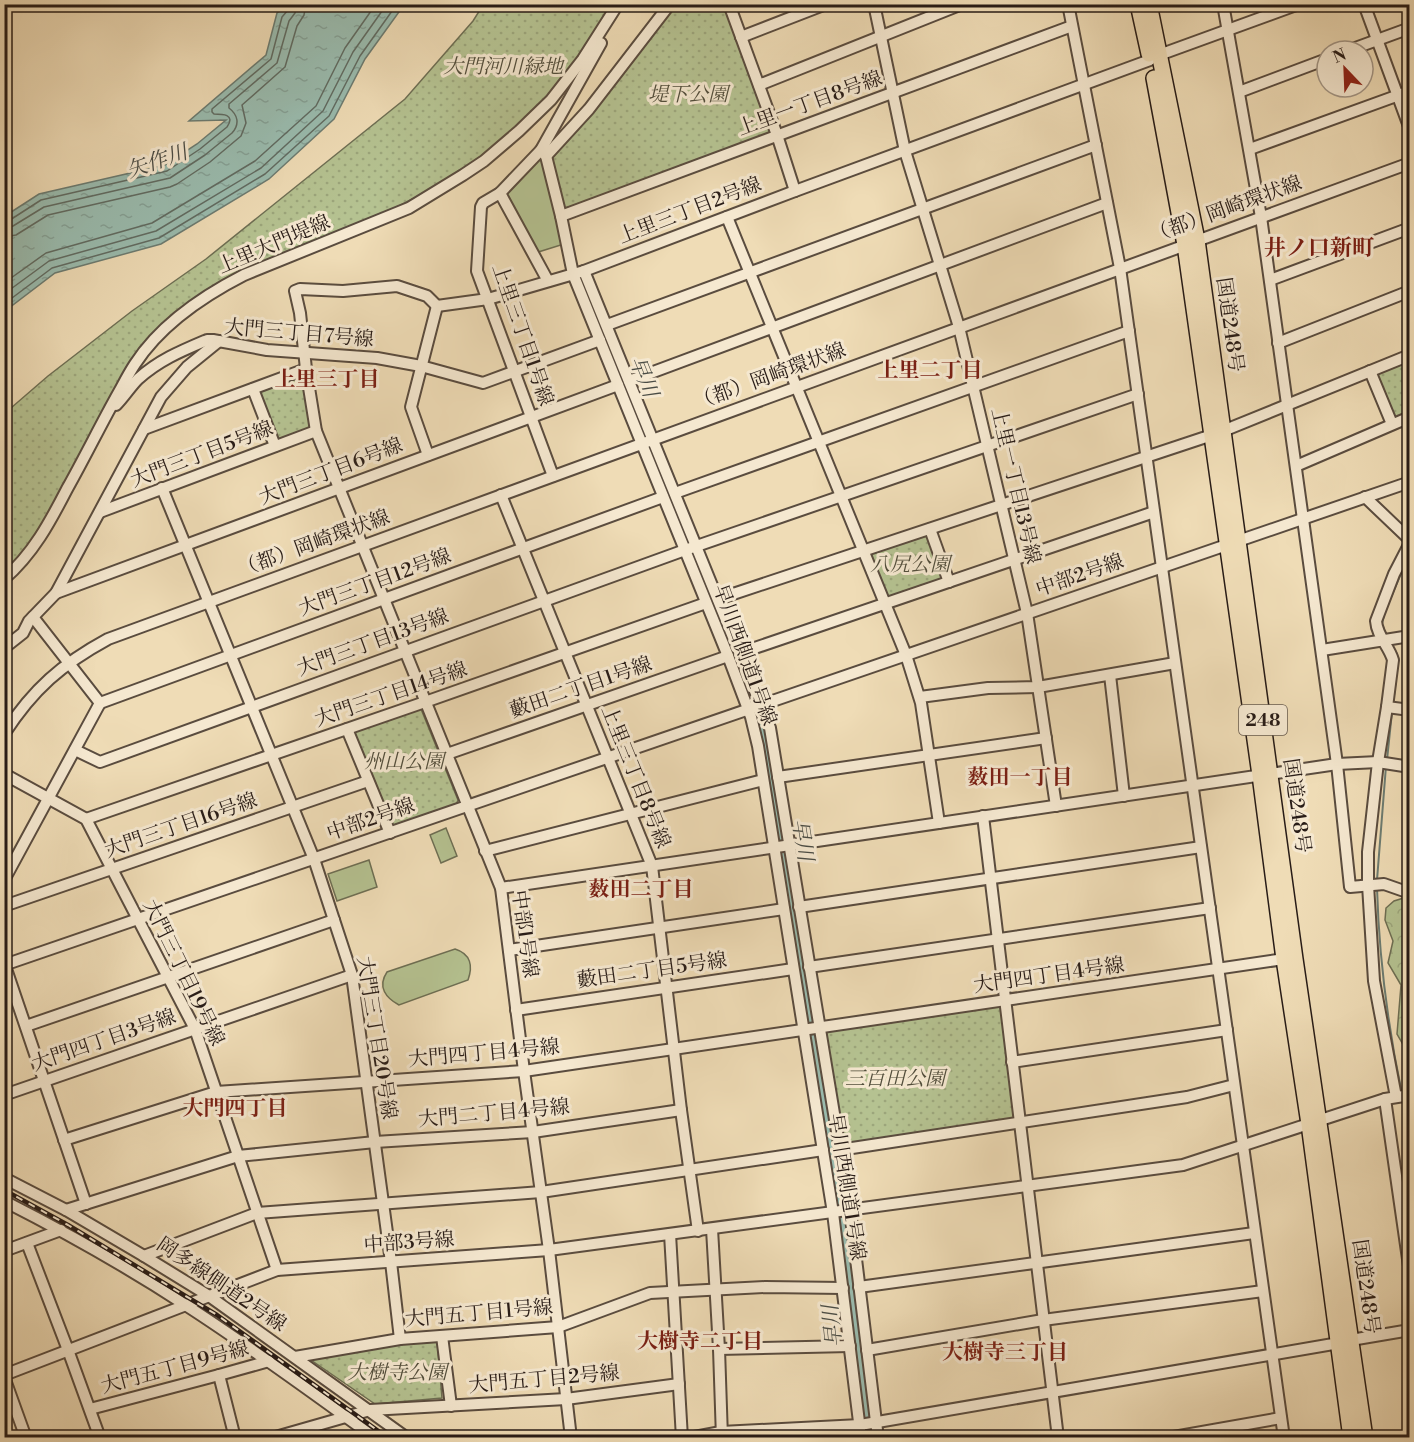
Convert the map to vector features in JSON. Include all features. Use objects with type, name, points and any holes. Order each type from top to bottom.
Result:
[{"type":"highway","name":"国道248号","points":[[1138,4],[1155,57]]},
{"type":"highway","name":"国道248号","points":[[1149,4],[1155,57],[1191,242],[1265,774],[1295,959],[1345,1341],[1365,1437]]},
{"type":"highway","name":"国道248号","points":[[1265,774],[1284,959],[1315,1123]]},
{"type":"highway","name":"国道248号","points":[[1345,1341],[1351,1437]]},
{"type":"street","name":"上里大門堤線","points":[[7,574],[35,546],[135,364],[165,329],[193,305],[220,287],[244,275],[409,208],[484,161],[551,100],[583,59],[618,4]]},
{"type":"street","points":[[548,281],[500,193],[589,109],[670,4]]},
{"type":"street","points":[[729,4],[795,191]]},
{"type":"street","points":[[741,37],[826,4]]},
{"type":"street","name":"上里一丁目13号線","points":[[874,4],[904,151],[959,327],[1027,614],[1056,806]]},
{"type":"street","points":[[759,86],[962,4]]},
{"type":"street","points":[[1068,4],[1120,268],[1284,1437]]},
{"type":"street","points":[[1223,4],[1261,217],[1322,650],[1350,887],[1384,884],[1404,891],[1410,890]]},
{"type":"street","name":"上里三丁目2号線","points":[[437,306],[489,298],[584,271],[1299,4]]},
{"type":"street","points":[[1364,4],[1410,129]]},
{"type":"street","name":"上里一丁目8号線","points":[[561,216],[1072,26]]},
{"type":"street","points":[[543,153],[602,41],[604,34],[602,28]]},
{"type":"street","points":[[1377,40],[1410,28]]},
{"type":"street","points":[[1239,92],[1315,63]]},
{"type":"street","points":[[1250,149],[1410,91]]},
{"type":"street","points":[[607,326],[1096,145]]},
{"type":"street","name":"早川西側道1号線","points":[[543,153],[561,216],[573,274],[728,656],[748,709],[758,746],[833,1213],[861,1437]]},
{"type":"street","name":"（都）岡崎環状線","points":[[4,734],[35,692],[69,662],[108,639],[1410,163]]},
{"type":"street","name":"上里三丁目1号線","points":[[500,193],[483,203],[481,207],[477,271],[489,298],[553,476]]},
{"type":"street","points":[[629,381],[1107,203]]},
{"type":"street","points":[[728,217],[906,655],[920,697],[939,823]]},
{"type":"street","points":[[1270,280],[1410,228]]},
{"type":"street","points":[[584,271],[770,728],[850,1210],[878,1437]]},
{"type":"street","points":[[305,353],[295,291],[300,289],[343,291],[396,286],[427,296],[437,306],[411,406],[429,455]]},
{"type":"street","points":[[1278,343],[1410,291]]},
{"type":"street","points":[[675,492],[1129,331]]},
{"type":"street","name":"大門三丁目7号線","points":[[4,648],[23,633],[29,621],[56,593],[161,397],[187,367],[219,341],[267,350],[377,358],[421,366],[483,383],[600,339]]},
{"type":"street","points":[[111,407],[125,396],[136,380],[170,355],[207,340],[219,341]]},
{"type":"street","name":"中部1号線","points":[[305,353],[316,431],[501,888],[549,1250],[571,1437]]},
{"type":"street","points":[[718,599],[1217,433],[1410,354]]},
{"type":"street","points":[[144,429],[306,369]]},
{"type":"street","points":[[1370,371],[1392,424]]},
{"type":"street","name":"大門三丁目6号線","points":[[56,593],[618,385]]},
{"type":"street","points":[[253,389],[275,446]]},
{"type":"street","name":"大門三丁目13号線","points":[[75,750],[100,762],[696,546],[1138,394]]},
{"type":"street","points":[[1296,466],[1410,417]]},
{"type":"street","name":"大門三丁目5号線","points":[[100,512],[316,431]]},
{"type":"street","name":"中部2号線","points":[[5,964],[1410,482]]},
{"type":"street","name":"大門三丁目20号線","points":[[162,488],[314,859],[352,975],[400,1339]]},
{"type":"street","name":"上里三丁目8号線","points":[[501,495],[652,866],[698,1231]]},
{"type":"street","name":"大門三丁目12号線","points":[[100,703],[663,497]]},
{"type":"street","points":[[1365,497],[1410,541],[1378,615],[1377,627],[1393,660],[1398,708],[1378,762],[1368,852],[1374,981],[1391,1099],[1410,1273]]},
{"type":"street","points":[[740,653],[1154,512]]},
{"type":"street","points":[[930,529],[949,582]]},
{"type":"street","name":"大門三丁目14号線","points":[[87,819],[706,603]]},
{"type":"street","points":[[4,880],[100,703],[33,617]]},
{"type":"street","points":[[1322,650],[1410,636]]},
{"type":"street","name":"藪田二丁目1号線","points":[[447,754],[728,656]]},
{"type":"street","points":[[920,697],[988,688],[1038,687],[1175,663]]},
{"type":"street","points":[[1110,675],[1124,796]]},
{"type":"street","points":[[347,729],[390,833]]},
{"type":"street","points":[[778,777],[1046,738]]},
{"type":"street","points":[[501,888],[1337,764],[1378,762],[1410,767]]},
{"type":"street","points":[[4,774],[87,819]]},
{"type":"street","points":[[485,851],[763,780]]},
{"type":"street","name":"大門三丁目16号線","points":[[4,906],[368,781]]},
{"type":"street","points":[[983,816],[1058,1437]]},
{"type":"street","name":"大門三丁目19号線","points":[[87,819],[195,1029],[277,1270]]},
{"type":"street","points":[[799,907],[1201,847]]},
{"type":"street","points":[[809,967],[1210,908]]},
{"type":"street","points":[[508,950],[784,909]]},
{"type":"street","points":[[26,1026],[334,920]]},
{"type":"street","name":"大門四丁目4号線","points":[[64,1140],[216,1092],[524,1071],[1284,959]]},
{"type":"street","points":[[5,964],[87,1204]]},
{"type":"street","name":"藪田二丁目5号線","points":[[516,1010],[793,969]]},
{"type":"street","name":"大門四丁目3号線","points":[[4,1095],[352,975]]},
{"type":"street","points":[[1012,1062],[1227,1030]]},
{"type":"street","points":[[839,1150],[1187,1097],[1234,1085]]},
{"type":"street","name":"中部3号線","points":[[4,1376],[277,1270],[549,1250],[1183,1165],[1410,1095]]},
{"type":"street","name":"大門二丁目4号線","points":[[66,1210],[238,1156],[375,1142],[533,1132],[681,1110]]},
{"type":"street","points":[[144,1256],[257,1213],[541,1192],[823,1150]]},
{"type":"street","name":"岡多線側道2号線","points":[[5,1176],[209,1296],[407,1437]]},
{"type":"street","points":[[4,1201],[61,1230],[186,1305],[375,1437]]},
{"type":"street","points":[[712,1229],[722,1435]]},
{"type":"street","points":[[4,1251],[61,1230]]},
{"type":"street","points":[[859,1287],[1254,1233]]},
{"type":"street","points":[[670,1234],[682,1437]]},
{"type":"street","points":[[27,1243],[100,1437]]},
{"type":"street","name":"大門五丁目1号線","points":[[295,1357],[400,1339],[558,1327],[650,1293],[765,1287],[843,1288]]},
{"type":"street","points":[[867,1350],[1043,1320],[1263,1291]]},
{"type":"street","points":[[689,1437],[876,1423],[1410,1330]]},
{"type":"street","points":[[442,1336],[451,1406]]},
{"type":"street","points":[[719,1349],[850,1346]]},
{"type":"street","name":"大門五丁目9号線","points":[[90,1409],[269,1361]]},
{"type":"street","points":[[4,1376],[26,1437]]},
{"type":"street","points":[[219,1376],[235,1437]]},
{"type":"street","name":"大門五丁目2号線","points":[[272,1437],[370,1410],[566,1399],[679,1384]]},
{"type":"street","points":[[1168,1437],[1281,1418]]},
{"type":"green space","name":"大門河川緑地","points":[[483,5],[613,5],[579,57],[544,100],[499,143],[459,173],[399,206],[218,285],[126,370],[49,514],[28,547],[5,574],[4,414],[48,376],[132,311],[206,259],[405,99],[473,21]]},
{"type":"green space","name":"堤下公園","points":[[675,5],[725,5],[772,132],[771,135],[567,211],[564,209],[549,158]]},
{"type":"green space","points":[[539,156],[542,158],[564,244],[535,253],[504,197],[506,191]]},
{"type":"green space","points":[[1409,358],[1409,413],[1395,419],[1375,372]]},
{"type":"green space","points":[[303,376],[310,428],[277,442],[258,390]]},
{"type":"green space","name":"八尻公園","points":[[926,534],[930,535],[943,581],[888,599],[869,553]]},
{"type":"green space","name":"州山公園","points":[[421,709],[458,800],[456,805],[393,827],[353,733],[355,730]]},
{"type":"green space","points":[[446,828],[457,856],[441,863],[430,835]]},
{"type":"green space","points":[[369,860],[377,887],[337,901],[328,874]]},
{"type":"green space","points":[[1407,897],[1410,904],[1409,1055],[1397,1034],[1401,985],[1388,963],[1393,941],[1385,920],[1386,908],[1394,901]]},
{"type":"green space","points":[[455,949],[464,954],[469,961],[468,980],[399,1005],[384,992],[383,982],[387,972]]},
{"type":"green space","name":"三百田公園","points":[[998,1006],[1002,1008],[1015,1117],[1013,1120],[845,1145],[842,1143],[826,1031]]},
{"type":"green space","name":"大樹寺公園","points":[[437,1340],[442,1398],[375,1404],[308,1358],[404,1343]]},
{"type":"water","points":[[286,5],[404,5],[365,59],[334,119],[269,179],[161,244],[55,273],[5,311],[5,216],[39,194],[165,165],[197,144],[226,120],[189,121],[266,55],[277,13]]},
{"type":"waterway","name":"早川","points":[[581,279],[600,324]]},
{"type":"waterway","name":"早川","points":[[669,494],[758,716],[764,739],[842,1220],[866,1438]]},
{"type":"waterway","points":[[1386,609],[1410,557]]},
{"type":"waterway","points":[[1384,615],[1382,624],[1386,635]]},
{"type":"waterway","points":[[1390,642],[1397,654],[1398,662]]},
{"type":"waterway","points":[[1393,704],[1396,679]]},
{"type":"waterway","points":[[1387,760],[1392,712]]},
{"type":"waterway","points":[[1377,880],[1386,766]]},
{"type":"waterway","points":[[1377,888],[1385,992],[1402,1094]]},
{"type":"waterway","points":[[1403,1100],[1410,1129]]},
{"type":"railway","points":[[4,1190],[68,1225],[217,1315],[388,1438]]},
{"type":"district","name":"井ノ口新町","points":[[1319,248]]},
{"type":"district","name":"上里二丁目","points":[[930,371]]},
{"type":"district","name":"上里三丁目","points":[[327,380]]},
{"type":"district","name":"薮田一丁目","points":[[1020,778]]},
{"type":"district","name":"薮田二丁目","points":[[641,890]]},
{"type":"district","name":"大門四丁目","points":[[235,1109]]},
{"type":"district","name":"大樹寺二丁目","points":[[700,1342]]},
{"type":"district","name":"大樹寺三丁目","points":[[1005,1353]]},
{"type":"water label","name":"矢作川","points":[[157,162]]}]
